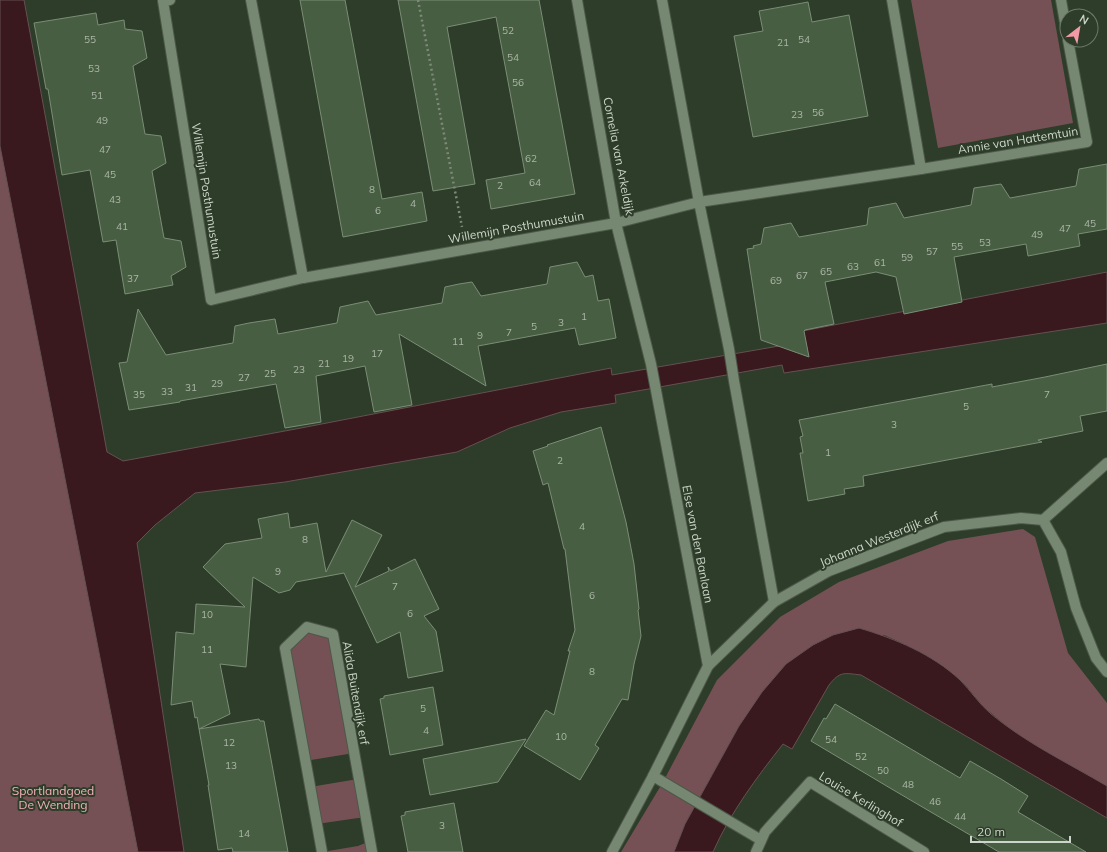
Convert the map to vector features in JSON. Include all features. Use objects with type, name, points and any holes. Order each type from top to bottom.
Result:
[{"type":"street","name":"Willemijn Posthumustuin","points":[[170,0],[163,1],[212,300],[303,278],[616,223]]},
{"type":"street","points":[[251,0],[303,278]]},
{"type":"street","name":"Cornelia van Arkeldijk","points":[[576,0],[616,223],[699,202]]},
{"type":"street","points":[[662,0],[699,202],[729,349],[774,602]]},
{"type":"street","points":[[892,0],[921,169]]},
{"type":"street","name":"Annie van Hattemtuin","points":[[699,202],[921,169],[1087,142],[1069,48]]},
{"type":"street","name":"Else van den Banlaan","points":[[616,223],[651,364],[708,666]]},
{"type":"street","points":[[1107,463],[1043,520],[1061,552],[1076,608],[1096,658],[1107,672]]},
{"type":"street","name":"Johanna Westerdijk erf","points":[[708,666],[774,602],[829,571],[944,526],[1021,518],[1043,520]]},
{"type":"street","name":"Alida Buitendijk erf","points":[[322,852],[285,648],[307,627],[333,634],[372,852]]},
{"type":"street","points":[[612,852],[653,776],[708,666]]},
{"type":"street","points":[[653,776],[761,840]]},
{"type":"street","name":"Louise Kerlinghof","points":[[756,852],[765,832],[810,782],[924,852]]},
{"type":"path","points":[[418,0],[466,249]]},
{"type":"green space","points":[[911,0],[1051,0],[1073,123],[938,148]]},
{"type":"green space","name":"Sportlandgoed De Wending","points":[[0,146],[138,852],[0,852]]},
{"type":"green space","points":[[1023,529],[1035,537],[1068,653],[1107,703],[1107,791],[1004,724],[983,705],[960,680],[942,666],[914,649],[884,635],[739,726],[685,824],[674,852],[621,852],[663,782],[717,680],[780,617],[839,582],[948,541]]},
{"type":"green space","points":[[307,627],[333,634],[354,753],[305,761],[285,648]]},
{"type":"green space","points":[[358,779],[366,818],[317,824],[310,787]]},
{"type":"green space","points":[[370,841],[372,852],[322,852],[358,846]]},
{"type":"shaded area","points":[[0,0],[24,0],[107,452],[123,461],[611,368],[612,375],[779,346],[777,336],[1107,272],[1107,323],[784,373],[782,365],[615,395],[616,403],[561,412],[510,428],[457,452],[285,482],[195,493],[155,525],[137,543],[184,852],[138,852],[0,146]]},
{"type":"shaded area","points":[[859,628],[900,642],[938,662],[960,680],[987,710],[1004,724],[1018,734],[1107,786],[1107,818],[861,675],[843,674],[836,677],[829,685],[792,749],[783,744],[763,769],[727,823],[713,852],[674,852],[685,824],[739,726],[762,692],[786,664],[813,645],[833,635]]},
{"type":"building","points":[[300,0],[345,0],[382,199],[422,192],[427,221],[343,237]]},
{"type":"building","points":[[398,0],[539,0],[575,194],[491,209],[486,180],[525,173],[496,17],[447,27],[475,184],[433,191]]},
{"type":"building","points":[[808,2],[812,22],[849,15],[868,116],[753,137],[734,36],[763,31],[759,11]]},
{"type":"building","points":[[96,13],[98,25],[124,20],[125,29],[142,31],[147,58],[133,66],[145,134],[161,136],[166,163],[152,171],[164,238],[181,241],[186,267],[171,276],[173,285],[125,294],[116,240],[103,242],[90,170],[62,175],[48,89],[46,89],[34,23]]},
{"type":"building","points":[[1107,164],[1107,229],[1078,234],[1080,246],[1028,256],[1026,244],[954,257],[962,302],[904,314],[896,277],[876,272],[825,282],[834,324],[804,331],[809,357],[761,340],[747,249],[754,248],[753,246],[761,244],[764,228],[791,223],[799,237],[867,225],[869,208],[896,203],[904,218],[971,205],[974,188],[1001,184],[1010,198],[1076,186],[1079,169]]},
{"type":"building","points":[[577,262],[585,277],[593,275],[598,301],[609,299],[616,338],[579,345],[575,328],[478,346],[486,386],[399,334],[412,405],[374,412],[365,366],[316,376],[321,422],[285,428],[276,384],[129,410],[119,363],[127,362],[138,309],[166,355],[233,343],[235,326],[249,323],[275,319],[278,334],[337,323],[340,307],[368,301],[376,315],[442,303],[445,287],[459,284],[472,282],[481,296],[547,284],[550,267]]},
{"type":"building","points":[[1107,364],[1107,411],[1080,416],[1083,431],[1038,440],[1042,442],[863,476],[864,486],[844,489],[845,494],[808,501],[800,453],[803,453],[800,437],[803,436],[799,420],[992,384],[992,387]]},
{"type":"building","points":[[601,427],[626,522],[634,564],[641,636],[634,664],[628,700],[622,699],[595,745],[599,748],[580,780],[524,746],[546,710],[554,715],[570,651],[568,651],[575,630],[565,549],[548,483],[543,485],[533,451]]},
{"type":"building","points":[[288,513],[290,528],[317,523],[326,572],[352,520],[382,535],[355,587],[389,571],[388,567],[391,571],[415,559],[439,609],[424,616],[436,631],[443,671],[408,678],[400,632],[377,643],[344,573],[296,582],[290,590],[279,593],[253,577],[246,667],[220,664],[230,714],[199,729],[197,717],[195,718],[192,701],[171,705],[176,632],[194,634],[196,604],[245,607],[203,567],[225,544],[262,538],[258,519]]},
{"type":"building","points":[[433,687],[443,745],[390,755],[380,699],[384,698],[384,696]]},
{"type":"building","points":[[835,704],[960,778],[970,761],[1001,779],[1028,796],[1018,812],[1086,852],[999,852],[890,788],[811,741],[824,718],[826,719]]},
{"type":"building","points":[[259,719],[260,721],[264,721],[288,852],[233,852],[232,848],[218,850],[199,729]]},
{"type":"building","points":[[526,739],[498,782],[430,795],[423,759]]},
{"type":"building","points":[[454,803],[463,852],[408,852],[401,816],[405,815],[405,812]]}]
